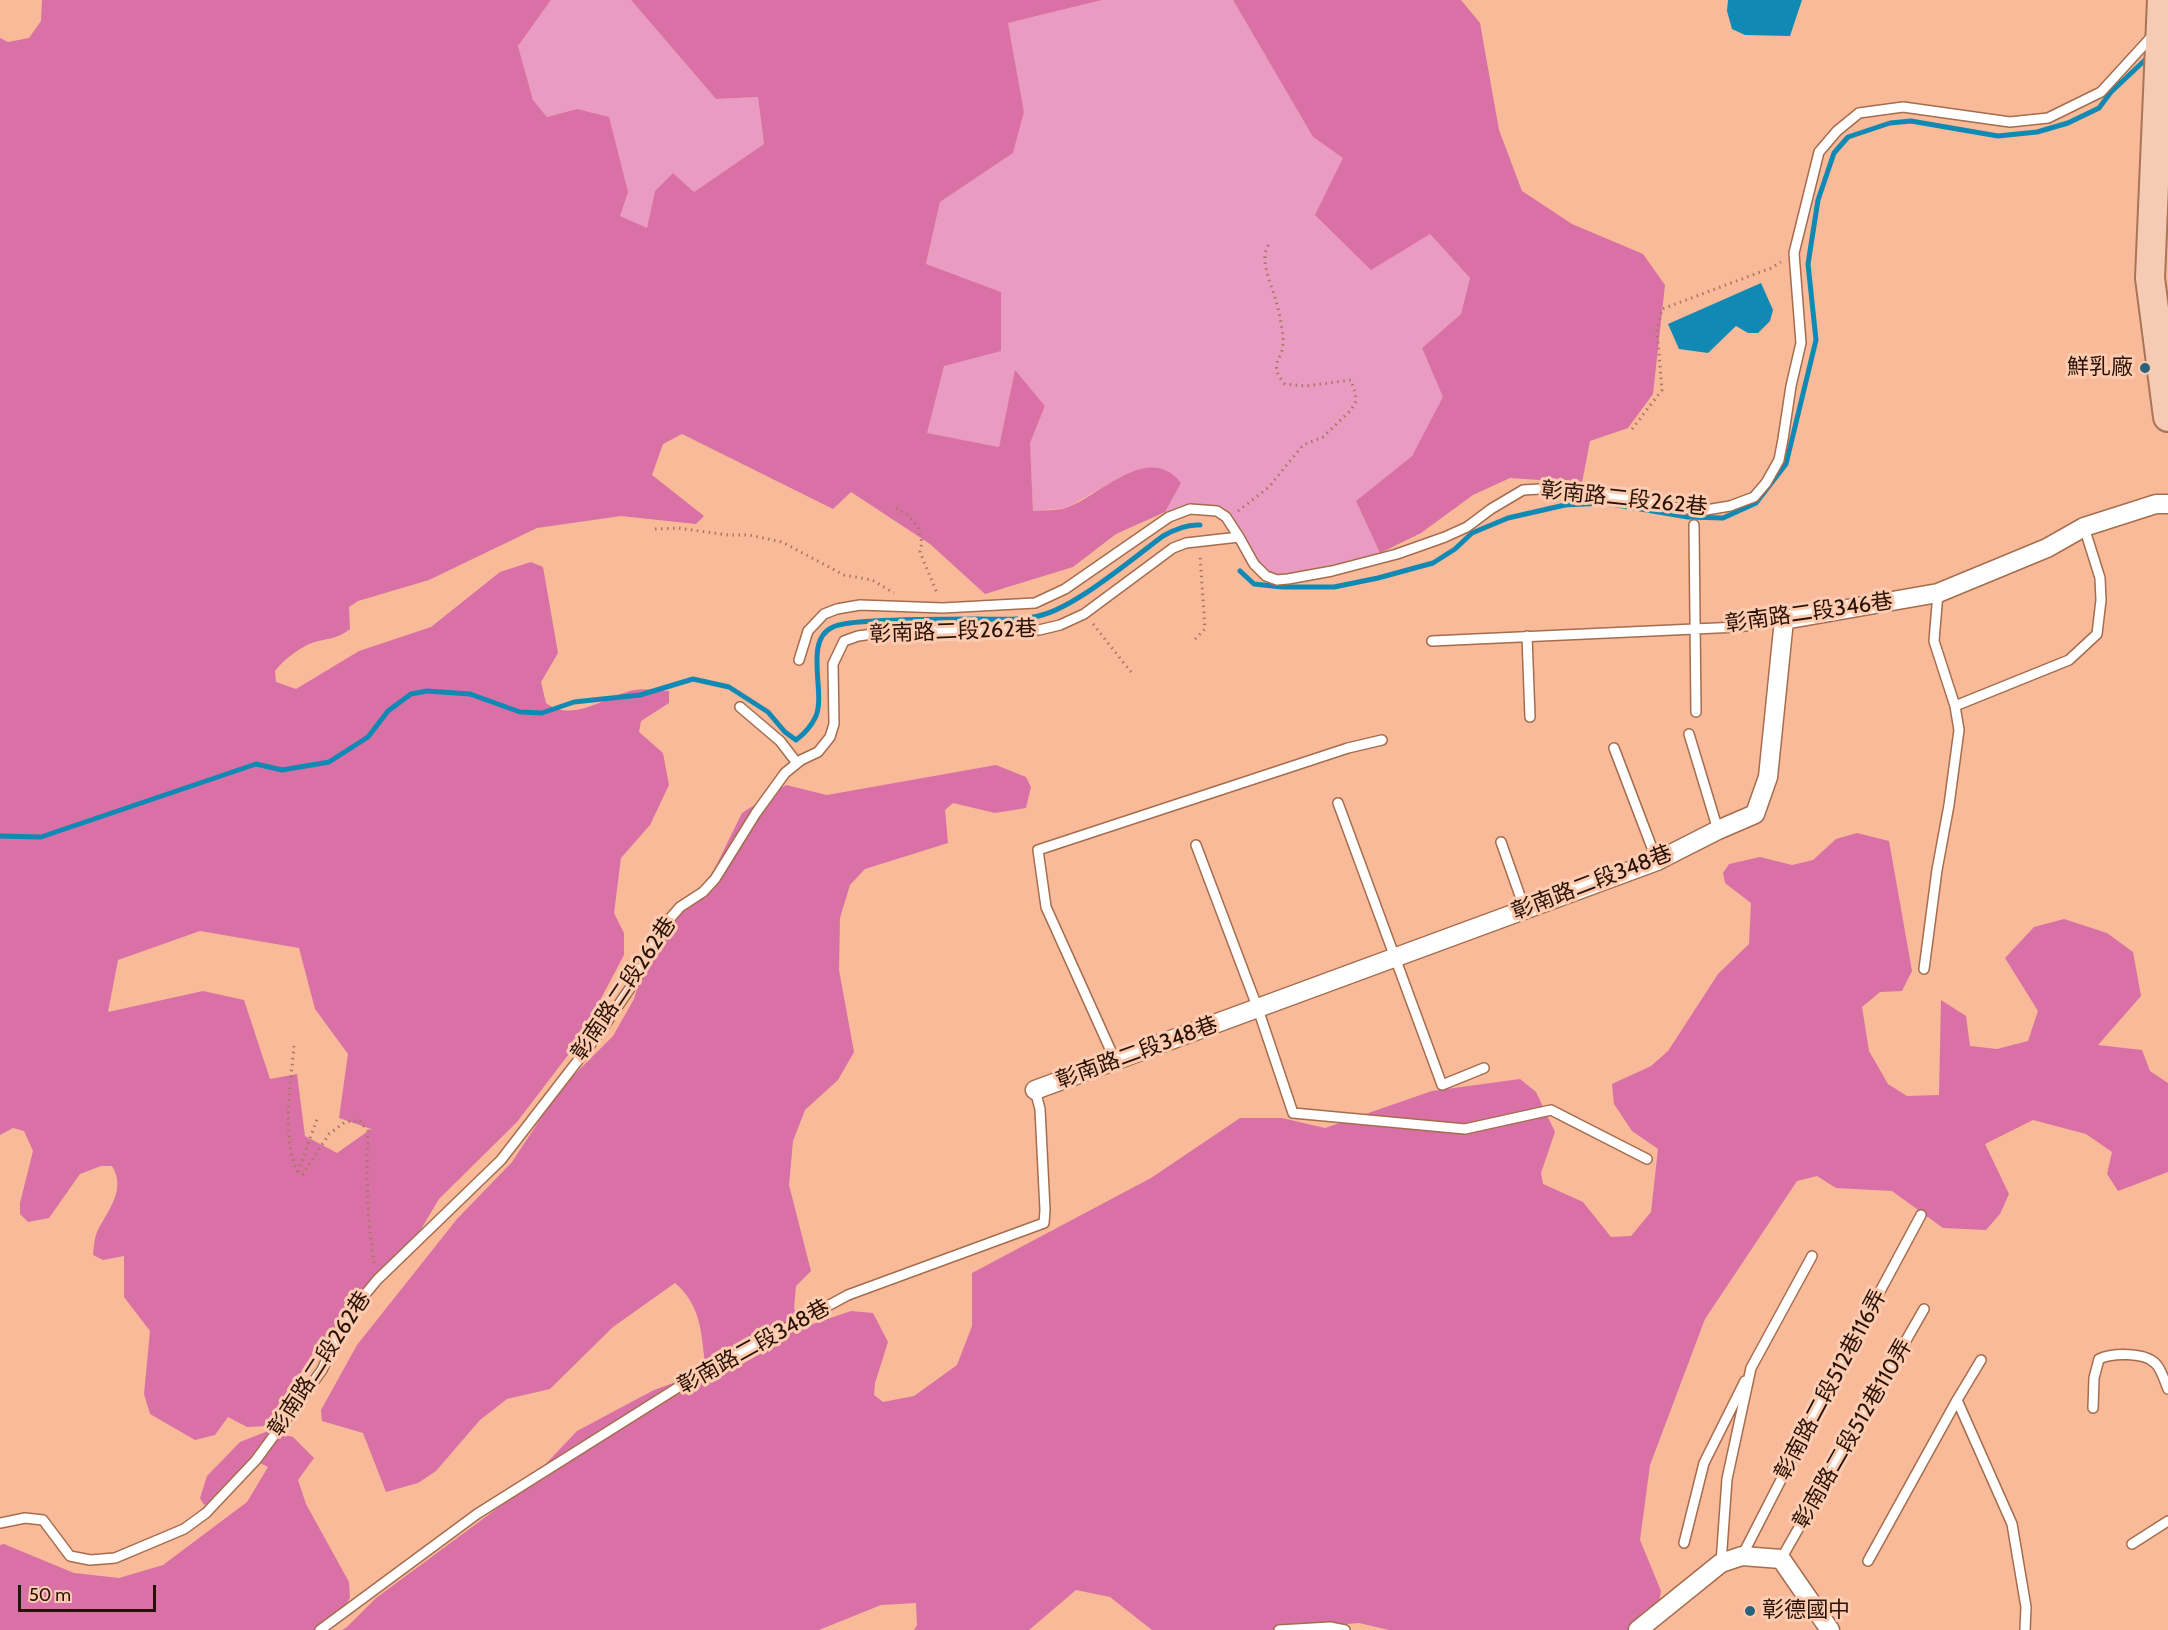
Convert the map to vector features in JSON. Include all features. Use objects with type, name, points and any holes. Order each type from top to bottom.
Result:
[{"type":"main road","points":[[2163,19],[2150,278],[2165,364],[2168,417]]},
{"type":"street","name":"彰南路二段346巷","points":[[1784,620],[1938,593],[2047,548],[2084,527],[2156,504],[2168,504]]},
{"type":"street","name":"彰南路二段348巷","points":[[1035,1090],[1657,861],[1755,814],[1768,777],[1784,620]]},
{"type":"street","points":[[1638,1630],[1721,1563],[1742,1556],[1781,1559],[1828,1629]]},
{"type":"lane","name":"彰南路二段262巷","points":[[0,1523],[25,1518],[43,1520],[70,1556],[90,1560],[116,1558],[184,1529],[219,1501],[256,1460],[322,1370],[344,1320],[377,1280],[501,1160],[606,1023],[637,978],[660,930],[680,907],[703,892],[715,879],[785,773],[797,763],[818,752],[830,737],[834,724],[833,664],[844,641],[858,636],[891,633],[1039,630],[1060,625],[1084,614],[1173,548],[1186,543],[1239,537],[1254,564],[1266,576],[1277,580],[1332,571],[1397,554],[1445,537],[1467,527],[1523,490],[1557,488],[1619,496],[1677,508],[1706,510],[1730,506],[1754,496],[1766,483],[1779,460],[1801,343],[1794,253],[1819,152],[1859,113],[1903,106],[2010,122],[2048,118],[2101,92],[2163,19]]},
{"type":"lane","points":[[799,660],[808,631],[824,614],[860,605],[943,608],[1035,603],[1065,589],[1169,517],[1190,509],[1217,511],[1226,517],[1239,537]]},
{"type":"lane","points":[[1694,525],[1696,712]]},
{"type":"lane","points":[[1955,706],[2069,660],[2097,634],[2101,600],[2100,578],[2084,527]]},
{"type":"lane","points":[[1924,969],[1959,730],[1955,706],[1934,641],[1938,593]]},
{"type":"lane","name":"彰南路二段346巷","points":[[1432,641],[1695,627],[1738,627],[1784,620]]},
{"type":"lane","points":[[1527,636],[1530,717]]},
{"type":"lane","points":[[740,707],[780,741],[797,763]]},
{"type":"lane","points":[[1689,734],[1718,830]]},
{"type":"lane","points":[[1114,1060],[1046,907],[1038,850],[1348,748],[1382,740]]},
{"type":"lane","points":[[1614,748],[1657,861]]},
{"type":"lane","points":[[1338,803],[1442,1085],[1484,1068]]},
{"type":"lane","points":[[1500,842],[1525,910]]},
{"type":"lane","points":[[1196,845],[1258,1009],[1293,1113],[1465,1129],[1551,1110],[1647,1159]]},
{"type":"lane","name":"彰南路二段348巷","points":[[320,1630],[477,1514],[685,1383],[848,1295],[1044,1223],[1040,1109],[1035,1090]]},
{"type":"lane","name":"彰南路二段512巷116弄","points":[[1742,1556],[1827,1390],[1921,1215]]},
{"type":"lane","points":[[1684,1543],[1704,1463],[1751,1368],[1812,1256]]},
{"type":"lane","name":"彰南路二段512巷110弄","points":[[1781,1559],[1924,1309]]},
{"type":"lane","points":[[2094,1408],[2094,1378],[2099,1359],[2109,1354],[2145,1357],[2157,1364],[2168,1389]]},
{"type":"lane","points":[[1868,1561],[1981,1360]]},
{"type":"lane","points":[[1721,1563],[1727,1479],[1751,1368]]},
{"type":"lane","points":[[1957,1400],[2012,1524],[2026,1607],[2025,1630]]},
{"type":"lane","points":[[2132,1544],[2168,1521]]},
{"type":"lane","points":[[1279,1630],[1330,1627],[1345,1630]]},
{"type":"path","points":[[1226,517],[1242,509],[1269,487],[1303,445],[1323,437],[1343,418],[1356,401],[1356,392],[1351,380],[1306,386],[1284,384],[1277,376],[1275,366],[1283,340],[1276,300],[1267,274],[1265,254],[1270,242]]},
{"type":"path","points":[[1632,429],[1662,390],[1657,330],[1662,309],[1771,268],[1794,253]]},
{"type":"path","points":[[896,508],[909,516],[918,527],[922,542],[920,552],[943,608]]},
{"type":"path","points":[[655,529],[678,528],[728,535],[749,535],[782,542],[844,575],[872,580],[892,591],[909,606]]},
{"type":"path","points":[[1195,639],[1205,629],[1200,542]]},
{"type":"path","points":[[1084,614],[1131,672]]},
{"type":"path","points":[[294,1046],[288,1111],[292,1160],[298,1172],[303,1174],[329,1134],[345,1122],[359,1120],[368,1131],[366,1164],[370,1234],[377,1280]]},
{"type":"path","points":[[298,1172],[317,1119]]},
{"type":"shaded area","points":[[42,0],[551,0],[518,46],[533,100],[547,117],[577,109],[609,117],[628,192],[620,216],[647,228],[655,191],[673,173],[694,192],[764,144],[758,97],[716,99],[631,0],[1102,0],[1008,23],[1024,112],[1013,153],[940,202],[926,264],[1001,292],[1001,351],[944,366],[927,433],[999,447],[1015,370],[1045,406],[1030,443],[1033,511],[1066,508],[1123,476],[1139,470],[1154,468],[1168,472],[1181,483],[1165,512],[1116,534],[1073,567],[985,594],[930,544],[851,492],[833,509],[682,434],[663,444],[652,475],[704,516],[696,524],[621,516],[537,528],[429,580],[358,601],[349,607],[350,629],[335,637],[309,644],[282,663],[275,671],[276,682],[296,689],[359,651],[431,627],[500,572],[531,562],[543,567],[558,653],[541,682],[546,703],[557,709],[568,711],[590,706],[635,690],[669,691],[669,703],[641,721],[639,732],[663,753],[669,785],[650,825],[621,858],[614,913],[624,933],[624,955],[578,1042],[517,1122],[439,1199],[411,1246],[379,1278],[354,1316],[313,1354],[292,1405],[268,1426],[247,1427],[228,1417],[215,1435],[195,1440],[150,1414],[144,1394],[150,1331],[124,1297],[124,1256],[103,1260],[93,1255],[97,1232],[116,1192],[116,1175],[112,1166],[101,1166],[80,1174],[49,1218],[28,1222],[20,1214],[20,1203],[33,1151],[24,1131],[13,1128],[0,1135],[0,38],[8,42],[29,38],[41,21]],"holes":[[[200,931],[299,948],[315,1009],[348,1054],[339,1118],[371,1129],[337,1153],[305,1136],[297,1074],[270,1079],[244,1000],[203,991],[108,1012],[118,960]]]},
{"type":"shaded area","points":[[551,0],[631,0],[716,99],[758,97],[764,144],[694,192],[673,173],[655,191],[647,229],[620,216],[577,109],[547,117],[533,100],[518,46]]},
{"type":"shaded area","points":[[1102,0],[1233,0],[1313,137],[1343,158],[1430,234],[1470,278],[1461,314],[1422,348],[1444,397],[1412,456],[1356,501],[1380,553],[1291,575],[1268,575],[1247,565],[1226,521],[1213,514],[1165,512],[1181,483],[1122,476],[1066,508],[1033,511],[1030,443],[1045,406],[1015,371],[999,447],[926,433],[944,366],[1001,292],[926,265],[940,202],[1013,153],[1024,112],[1008,23]]},
{"type":"shaded area","points":[[1233,0],[1461,0],[1480,23],[1499,130],[1522,191],[1572,224],[1643,254],[1665,285],[1653,394],[1628,428],[1590,441],[1582,483],[1510,478],[1473,495],[1421,533],[1380,553],[1356,501],[1412,456],[1443,397],[1422,348],[1461,314],[1470,278],[1430,234],[1371,270],[1315,215],[1343,158],[1313,137]]},
{"type":"shaded area","points":[[996,765],[1026,777],[1031,787],[1026,808],[995,813],[953,803],[945,810],[948,843],[865,869],[850,885],[840,918],[839,970],[854,1052],[838,1080],[805,1110],[793,1141],[789,1185],[811,1271],[796,1286],[794,1308],[800,1321],[810,1325],[851,1311],[873,1313],[888,1342],[875,1383],[874,1395],[883,1402],[914,1396],[957,1365],[972,1326],[972,1273],[1151,1178],[1240,1118],[1282,1118],[1325,1128],[1432,1091],[1520,1079],[1536,1092],[1555,1132],[1541,1173],[1543,1184],[1583,1202],[1611,1237],[1631,1236],[1651,1212],[1658,1149],[1632,1131],[1614,1104],[1612,1084],[1651,1066],[1668,1051],[1718,974],[1749,944],[1751,903],[1725,883],[1723,873],[1729,864],[1760,857],[1792,865],[1813,860],[1836,839],[1857,833],[1889,841],[1912,971],[1902,991],[1880,992],[1862,1007],[1869,1051],[1888,1084],[1907,1096],[1939,1095],[1941,1000],[1966,1016],[1970,1046],[1997,1049],[2028,1041],[2038,1011],[2005,958],[2034,927],[2064,919],[2107,933],[2133,952],[2141,996],[2098,1045],[2142,1050],[2150,1071],[2168,1083],[2168,1172],[2118,1191],[2107,1174],[2112,1152],[2086,1134],[2033,1120],[1985,1144],[2009,1194],[2000,1214],[1986,1230],[1943,1228],[1892,1191],[1836,1188],[1817,1176],[1797,1181],[1705,1319],[1650,1465],[1640,1540],[1661,1591],[1657,1613],[1645,1630],[1389,1630],[1359,1623],[1271,1630],[1152,1630],[1110,1597],[1076,1590],[1029,1630],[914,1630],[917,1625],[916,1603],[881,1605],[819,1630],[342,1630],[376,1598],[518,1493],[577,1431],[654,1390],[706,1371],[696,1312],[684,1292],[675,1283],[613,1327],[550,1389],[507,1399],[480,1420],[436,1471],[418,1483],[386,1492],[363,1433],[322,1421],[321,1410],[357,1345],[457,1219],[512,1162],[560,1089],[613,1036],[634,999],[656,926],[684,910],[711,876],[742,813],[786,785],[827,795]]},
{"type":"shaded area","points":[[268,1431],[293,1437],[314,1458],[298,1480],[306,1504],[349,1582],[350,1598],[335,1621],[318,1630],[0,1630],[0,1545],[4,1544],[74,1573],[119,1578],[163,1565],[247,1502],[268,1467],[252,1459],[226,1496],[204,1505],[200,1498],[207,1476],[240,1442]]},
{"type":"water","points":[[1728,0],[1802,0],[1790,36],[1745,35],[1732,29],[1727,11]]},
{"type":"water","points":[[1761,283],[1773,310],[1770,321],[1758,333],[1748,333],[1736,326],[1708,353],[1679,349],[1668,324]]},
{"type":"waterway","points":[[1240,571],[1254,584],[1282,587],[1334,587],[1433,563],[1455,549],[1472,533],[1508,518],[1565,505],[1605,503],[1688,517],[1723,518],[1756,503],[1786,464],[1816,340],[1808,264],[1818,200],[1834,153],[1848,137],[1890,123],[1911,121],[1998,136],[2037,132],[2068,123],[2099,108],[2111,92],[2145,60]]},
{"type":"waterway","points":[[0,836],[41,837],[256,764],[282,770],[329,762],[368,737],[388,711],[411,694],[427,691],[470,694],[520,712],[542,713],[574,702],[640,695],[693,679],[729,687],[768,712],[785,732],[796,740],[816,716],[819,694],[817,667],[819,643],[824,634],[833,627],[847,623],[873,621],[1010,619],[1042,615],[1088,592],[1163,536],[1190,525],[1200,525]]},
{"type":"place","name":"鮮乳廠","points":[[2145,368]]},
{"type":"place","name":"彰德國中","points":[[1750,1611]]}]
